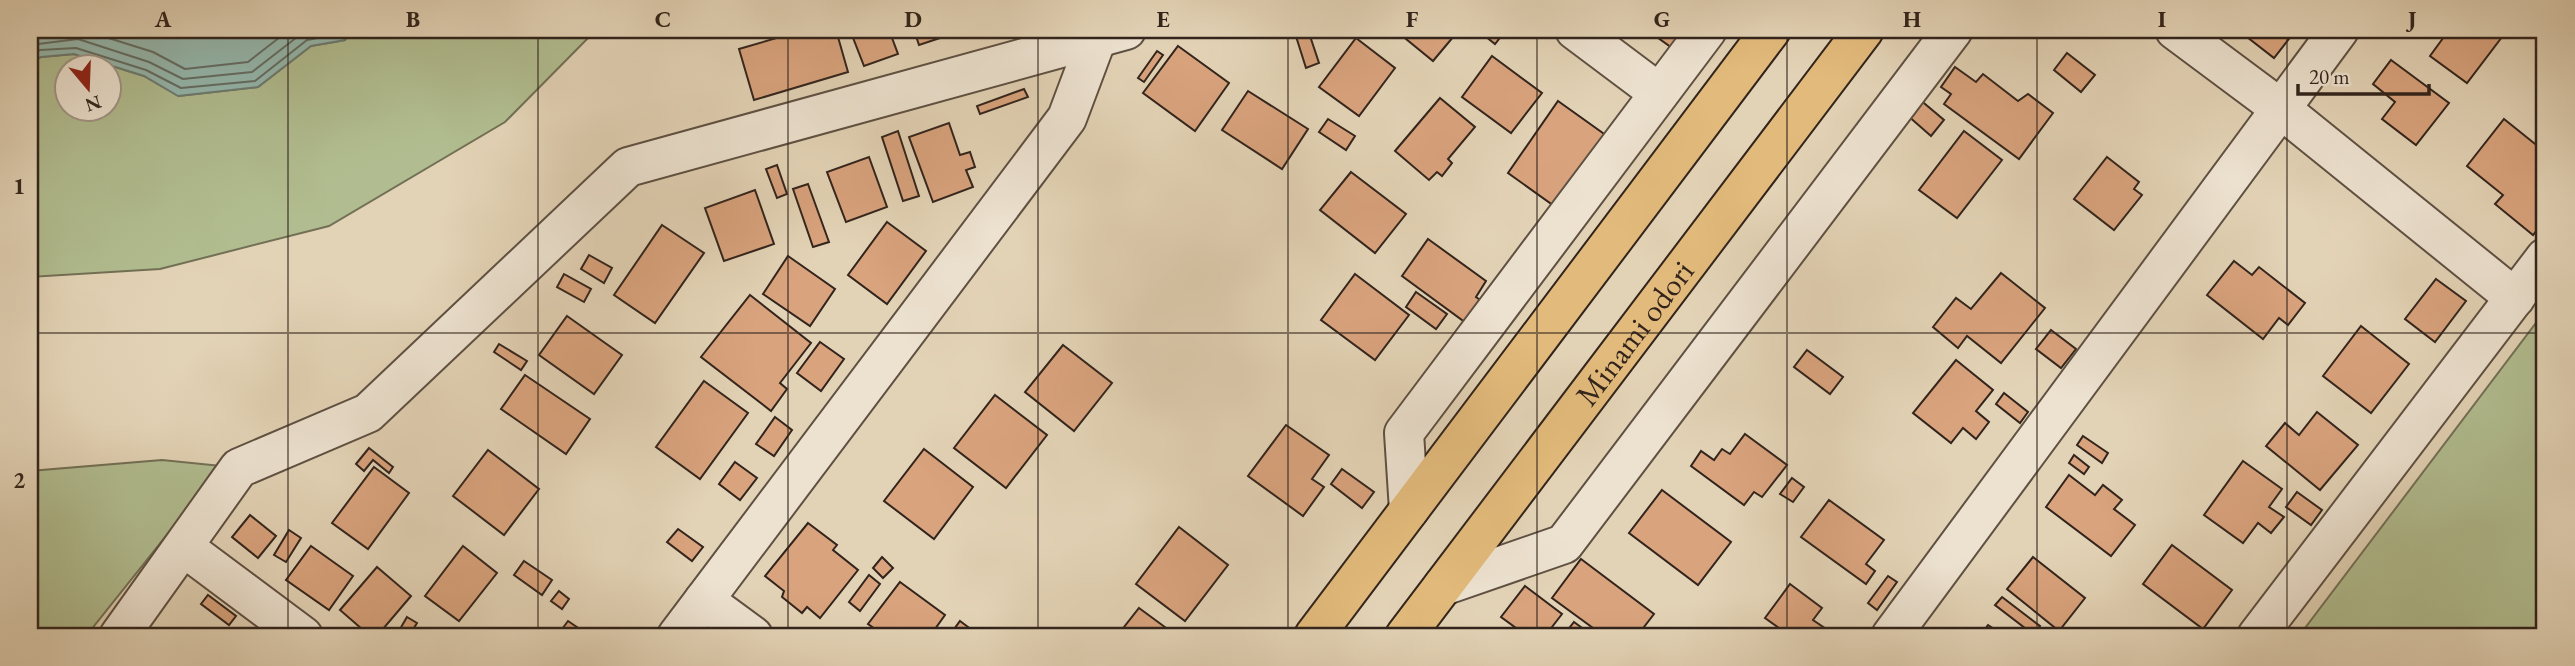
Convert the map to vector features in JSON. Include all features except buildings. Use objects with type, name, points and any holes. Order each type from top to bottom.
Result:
[{"type":"main road","points":[[1314,636],[1771,30]]},
{"type":"main road","name":"Minami odori","points":[[1405,636],[1864,30]]},
{"type":"street","points":[[1576,30],[1659,93]]},
{"type":"street","points":[[1409,510],[1404,433],[1707,30]]},
{"type":"street","points":[[1443,586],[1564,544],[1953,30]]},
{"type":"street","points":[[2175,30],[2280,109],[2515,298]]},
{"type":"street","points":[[1891,636],[2339,30]]},
{"type":"street","points":[[118,636],[185,548],[239,468],[368,413],[628,167],[1112,34]]},
{"type":"street","points":[[677,636],[1067,118],[1112,34]]},
{"type":"street","points":[[2257,636],[2545,258]]},
{"type":"street","points":[[185,548],[303,636]]},
{"type":"street","points":[[704,600],[754,636]]},
{"type":"green space","points":[[350,30],[596,30],[505,122],[329,226],[160,269],[30,277],[30,62],[52,56],[52,122],[122,122],[122,69],[144,76],[179,96],[258,87],[311,46],[345,40]]},
{"type":"green space","points":[[2545,311],[2545,636],[2299,636]]},
{"type":"green space","points":[[162,460],[222,466],[86,636],[30,636],[30,471]]},
{"type":"water","points":[[30,30],[350,30],[345,40],[311,46],[258,87],[178,96],[144,76],[122,69],[122,52],[52,52],[52,56],[30,62]]}]
